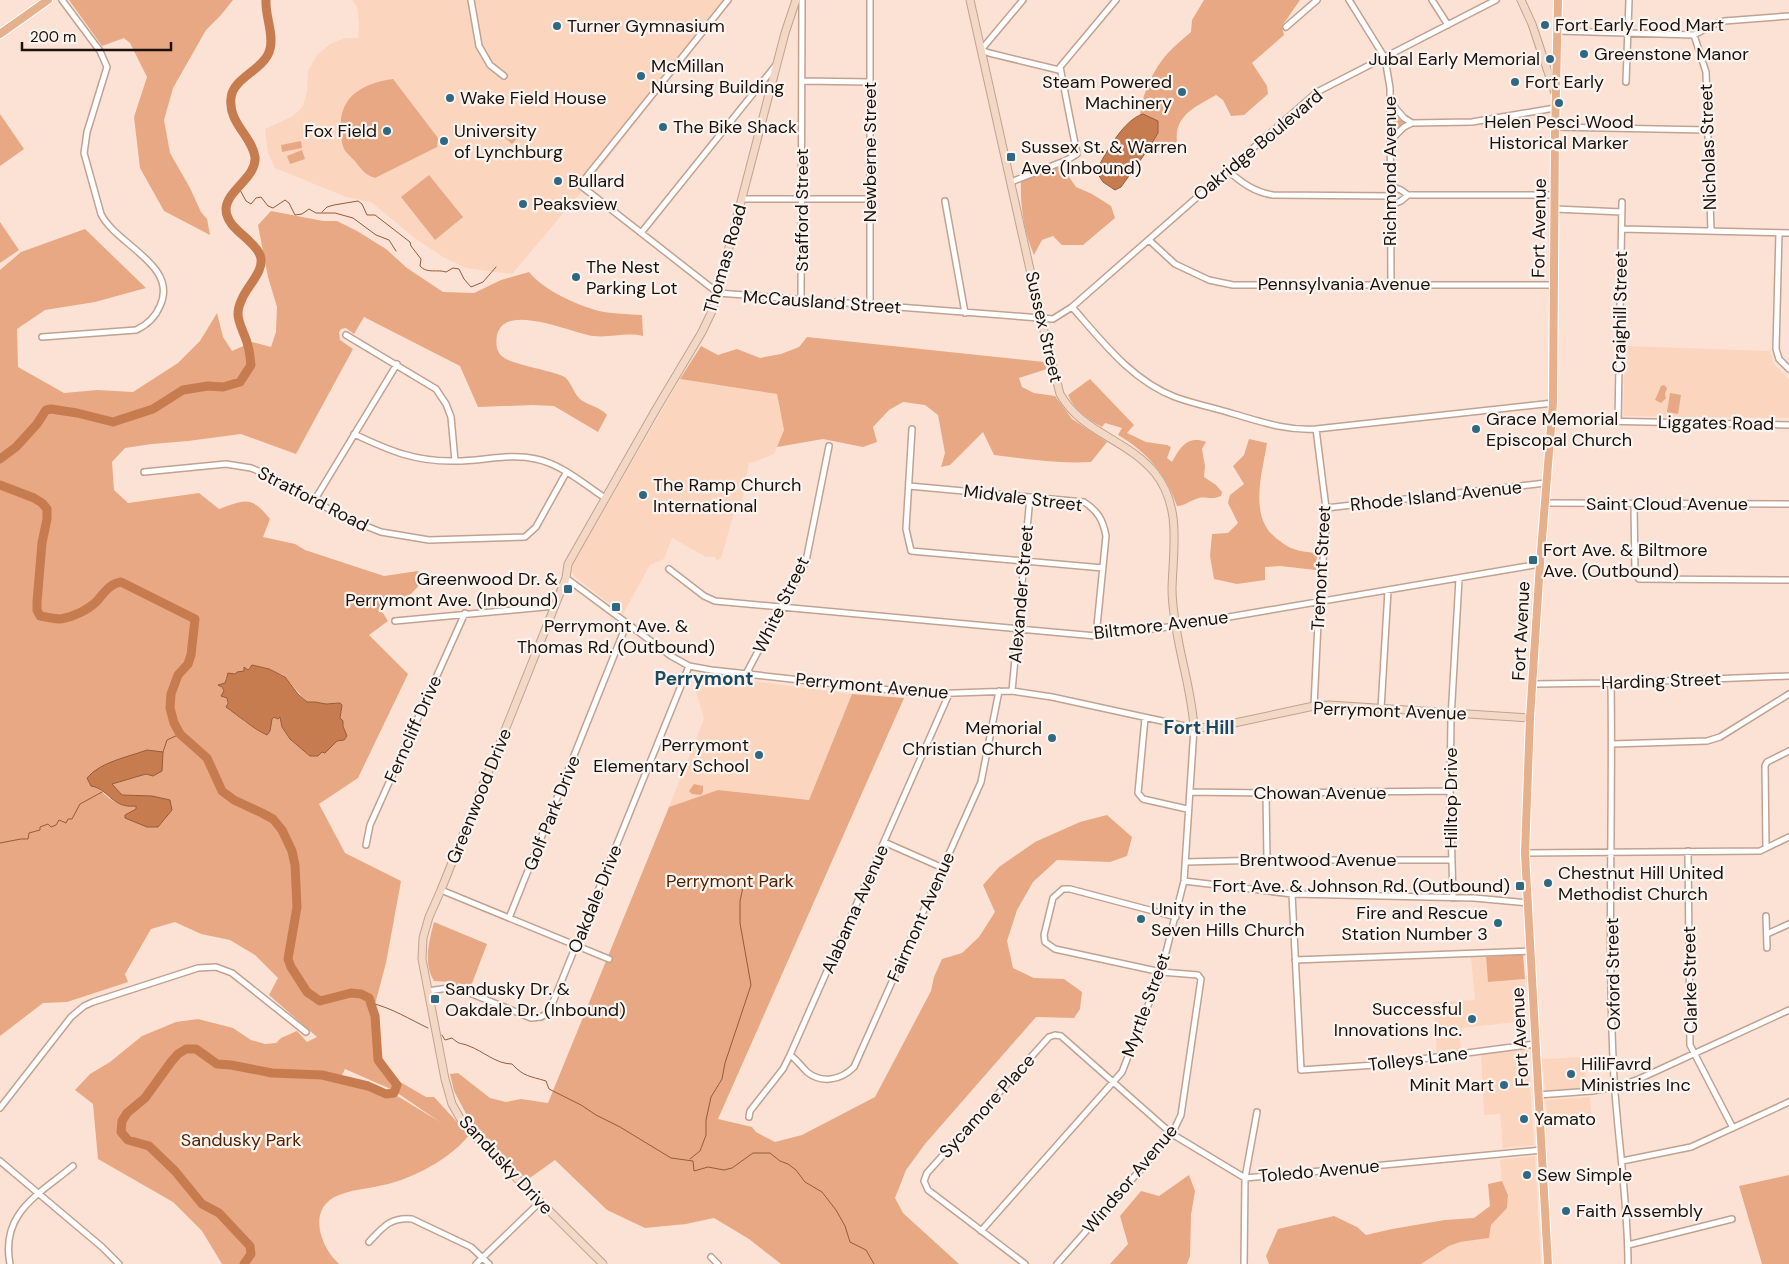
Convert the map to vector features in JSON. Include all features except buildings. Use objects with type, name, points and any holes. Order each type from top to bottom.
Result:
[{"type":"main road","points":[[0,34],[48,0]]},
{"type":"main road","name":"Fort Avenue","points":[[1548,1264],[1525,853],[1530,718],[1553,403],[1555,93],[1558,0]]},
{"type":"street","points":[[42,337],[136,330],[152,320],[163,300],[163,284],[157,272],[148,260],[106,224],[101,214],[84,153],[88,132],[107,67],[100,51],[62,0]]},
{"type":"street","points":[[471,0],[479,46],[490,65],[504,76]]},
{"type":"street","name":"McCausland Street","points":[[728,0],[580,185],[718,293],[1041,319]]},
{"type":"street","name":"Thomas Road","points":[[566,578],[568,564],[702,332],[718,293],[796,0]]},
{"type":"street","name":"Stafford Street","points":[[801,300],[802,0]]},
{"type":"street","name":"Newberne Street","points":[[870,0],[870,305]]},
{"type":"street","name":"Sussex Street","points":[[970,0],[1056,383],[1066,404],[1078,417],[1132,451],[1148,465],[1157,475],[1169,499],[1175,524],[1172,592],[1176,626],[1193,709],[1194,728]]},
{"type":"street","points":[[1023,0],[981,50],[1059,70]]},
{"type":"street","points":[[1011,182],[1067,160],[1077,154],[1059,70],[1116,0]]},
{"type":"street","points":[[1286,27],[1317,0]]},
{"type":"street","points":[[1349,0],[1385,58]]},
{"type":"street","points":[[1432,0],[1448,25]]},
{"type":"street","name":"Oakridge Boulevard","points":[[1041,319],[1053,320],[1072,307],[1317,92],[1496,0]]},
{"type":"street","points":[[1520,0],[1532,24],[1555,93]]},
{"type":"street","points":[[1626,82],[1629,0]]},
{"type":"street","points":[[1558,31],[1694,35],[1724,21],[1789,16]]},
{"type":"street","name":"Nicholas Street","points":[[1694,35],[1706,72],[1711,231]]},
{"type":"street","name":"Richmond Avenue","points":[[1385,58],[1390,88],[1391,284]]},
{"type":"street","points":[[640,233],[778,63]]},
{"type":"street","points":[[802,81],[870,82]]},
{"type":"street","points":[[1390,102],[1404,118],[1412,123]]},
{"type":"street","points":[[1391,141],[1404,127],[1412,123],[1472,122],[1555,108]]},
{"type":"street","points":[[1555,127],[1707,130]]},
{"type":"street","points":[[1227,170],[1259,193],[1273,196],[1390,196]]},
{"type":"street","points":[[1391,186],[1402,190],[1408,195],[1555,195]]},
{"type":"street","points":[[1391,205],[1402,201],[1408,195]]},
{"type":"street","points":[[743,199],[869,199]]},
{"type":"street","points":[[945,201],[965,313]]},
{"type":"street","name":"Craighill Street","points":[[1618,422],[1622,202]]},
{"type":"street","points":[[1555,209],[1622,212]]},
{"type":"street","points":[[1622,229],[1789,234]]},
{"type":"street","points":[[1779,234],[1776,349],[1779,359],[1789,369]]},
{"type":"street","name":"Pennsylvania Avenue","points":[[1149,240],[1175,264],[1209,280],[1233,285],[1554,285]]},
{"type":"street","points":[[1072,307],[1117,359],[1145,380],[1175,396],[1277,427],[1298,430],[1316,429],[1553,403]]},
{"type":"street","points":[[346,336],[436,389],[446,404],[451,417],[455,461]]},
{"type":"street","points":[[314,501],[396,364]]},
{"type":"street","name":"Liggates Road","points":[[1552,420],[1789,424]]},
{"type":"street","points":[[912,429],[906,529],[911,551],[1103,568]]},
{"type":"street","name":"Tremont Street","points":[[1314,706],[1326,529],[1326,508],[1316,429]]},
{"type":"street","points":[[354,434],[390,451],[414,458],[455,461],[518,457],[536,459],[566,473],[605,498]]},
{"type":"street","name":"White Street","points":[[746,674],[806,561],[829,446]]},
{"type":"street","name":"Stratford Road","points":[[144,472],[226,464],[251,468],[273,477],[343,517],[381,532],[429,540],[525,537],[536,527],[566,473]]},
{"type":"street","name":"Rhode Island Avenue","points":[[1326,508],[1546,483]]},
{"type":"street","name":"Midvale Street","points":[[909,486],[1084,502],[1094,509],[1104,521],[1106,536],[1096,636]]},
{"type":"street","name":"Alexander Street","points":[[1012,691],[1030,498]]},
{"type":"street","name":"Saint Cloud Avenue","points":[[1545,503],[1789,504]]},
{"type":"street","points":[[1634,504],[1636,574],[1639,579],[1789,580]]},
{"type":"street","name":"Biltmore Avenue","points":[[669,569],[709,600],[1096,636],[1176,626],[1540,564]]},
{"type":"street","name":"Greenwood Drive","points":[[433,1020],[422,960],[423,938],[429,917],[442,890],[566,578]]},
{"type":"street","name":"Perrymont Avenue","points":[[566,578],[672,656],[689,666],[927,694],[1012,691],[1052,697],[1194,728],[1216,727],[1314,706],[1329,705],[1530,718]]},
{"type":"street","name":"Hilltop Drive","points":[[1453,898],[1450,791],[1459,579]]},
{"type":"street","points":[[1381,709],[1388,590]]},
{"type":"street","points":[[396,621],[555,606]]},
{"type":"street","name":"Ferncliff Drive","points":[[366,845],[370,825],[465,613]]},
{"type":"street","name":"Golf Park Drive","points":[[509,918],[628,623]]},
{"type":"street","name":"Oakdale Drive","points":[[428,991],[455,987],[531,1018],[541,1017],[549,1012],[689,666]]},
{"type":"street","name":"Harding Street","points":[[1533,684],[1789,676]]},
{"type":"street","name":"Oxford Street","points":[[1611,683],[1612,983],[1616,1087],[1628,1264]]},
{"type":"street","name":"Fairmont Avenue","points":[[790,1056],[799,1062],[810,1074],[824,1079],[842,1076],[854,1067],[981,782],[999,691]]},
{"type":"street","name":"Alabama Avenue","points":[[749,1117],[750,1112],[779,1075],[790,1056],[949,694]]},
{"type":"street","points":[[1612,744],[1707,741],[1720,737],[1789,694]]},
{"type":"street","points":[[1145,718],[1138,793],[1143,799],[1187,809]]},
{"type":"street","name":"Myrtle Street","points":[[981,1231],[1122,1072],[1161,972],[1184,881],[1187,809],[1190,792],[1194,728]]},
{"type":"street","points":[[1766,848],[1765,766],[1767,762],[1789,751]]},
{"type":"street","name":"Chowan Avenue","points":[[1190,792],[1450,791]]},
{"type":"street","points":[[1266,793],[1266,860]]},
{"type":"street","points":[[1525,853],[1760,851],[1789,837]]},
{"type":"street","points":[[884,842],[943,868]]},
{"type":"street","name":"Clarke Street","points":[[1688,851],[1690,1045],[1733,1128]]},
{"type":"street","name":"Brentwood Avenue","points":[[1185,862],[1451,860]]},
{"type":"street","points":[[1184,881],[1292,894],[1474,898],[1528,903]]},
{"type":"street","points":[[1161,972],[1055,949],[1050,946],[1046,942],[1044,935],[1053,898],[1062,889],[1070,889],[1176,917]]},
{"type":"street","points":[[442,890],[609,959]]},
{"type":"street","points":[[1292,894],[1294,960],[1531,951]]},
{"type":"street","points":[[1766,916],[1767,948]]},
{"type":"street","points":[[1767,934],[1789,924]]},
{"type":"street","name":"Tolleys Lane","points":[[1294,960],[1301,1070],[1375,1065],[1535,1044]]},
{"type":"street","points":[[0,1108],[71,1017],[84,1006],[198,968],[216,967],[232,973],[306,1032]]},
{"type":"street","name":"Windsor Avenue","points":[[1057,1264],[1172,1134],[1181,1115],[1201,979],[1198,975],[1161,972]]},
{"type":"street","points":[[1538,1096],[1616,1087],[1694,1054],[1789,1010]]},
{"type":"street","name":"Sandusky Drive","points":[[433,1020],[452,1104],[469,1131],[603,1264]]},
{"type":"street","name":"Toledo Avenue","points":[[1055,1035],[1061,1036],[1172,1134],[1244,1178],[1542,1150]]},
{"type":"street","name":"Sycamore Place","points":[[981,1231],[928,1190],[924,1180],[927,1173],[1049,1037],[1055,1035]]},
{"type":"street","points":[[1622,1161],[1691,1147],[1789,1102]]},
{"type":"street","points":[[1244,1264],[1244,1178],[1257,1112]]},
{"type":"street","points":[[0,1161],[102,1247],[119,1264]]},
{"type":"street","points":[[10,1264],[7,1239],[9,1228],[18,1212],[73,1166]]},
{"type":"street","points":[[476,1264],[540,1202]]},
{"type":"street","points":[[369,1242],[392,1220],[412,1219],[471,1246],[488,1264]]},
{"type":"street","points":[[1628,1245],[1732,1219]]},
{"type":"street","points":[[981,1231],[1025,1264]]},
{"type":"street","points":[[711,1257],[718,1264]]},
{"type":"shaded area","name":"University of Lynchburg","points":[[352,0],[732,0],[582,191],[512,274],[466,268],[443,257],[416,239],[371,202],[346,197],[275,168],[268,153],[265,129],[293,116],[303,106],[307,92],[308,71],[317,55],[330,44],[346,38],[358,38],[357,7]]},
{"type":"shaded area","points":[[1143,114],[1158,121],[1158,133],[1121,187],[1115,190],[1103,182],[1096,171],[1122,130],[1136,117]]},
{"type":"shaded area","points":[[1625,346],[1770,351],[1774,364],[1789,379],[1789,418],[1623,416]]},
{"type":"shaded area","points":[[680,379],[777,394],[784,430],[774,454],[751,463],[749,462],[742,501],[733,516],[721,559],[716,560],[715,557],[706,557],[672,538],[664,559],[650,565],[623,614],[575,577],[572,572],[573,564]]},
{"type":"shaded area","points":[[252,665],[269,669],[285,677],[307,702],[340,703],[342,705],[340,718],[343,721],[347,736],[344,740],[337,741],[325,753],[322,752],[318,756],[310,756],[290,739],[282,727],[280,717],[272,719],[270,731],[267,735],[226,707],[228,703],[227,698],[221,696],[224,691],[218,685],[225,683],[228,673],[235,674],[244,671],[244,667],[248,670]]},
{"type":"shaded area","name":"Perrymont Elementary School","points":[[691,673],[852,694],[809,800],[718,790],[669,807],[704,719]]},
{"type":"shaded area","points":[[147,750],[163,752],[162,771],[153,776],[146,774],[112,784],[122,795],[152,796],[170,800],[172,810],[158,827],[147,827],[125,818],[125,815],[136,809],[136,806],[128,806],[116,802],[102,790],[91,786],[87,778],[107,764]]},
{"type":"shaded area","points":[[1471,957],[1486,957],[1488,982],[1525,979],[1527,1021],[1462,1028],[1461,1050],[1437,1053],[1433,1002],[1475,1000]]},
{"type":"shaded area","points":[[1524,1048],[1528,1050],[1534,1145],[1503,1148],[1500,1114],[1484,1115],[1481,1054]]},
{"type":"shaded area","points":[[1584,1057],[1587,1090],[1545,1091],[1542,1059]]},
{"type":"shaded area","points":[[1590,1097],[1592,1120],[1547,1122],[1546,1100]]},
{"type":"shaded area","points":[[1535,1156],[1541,1264],[1421,1264],[1449,1246],[1460,1242],[1489,1238],[1491,1225],[1507,1208],[1508,1195],[1502,1181],[1500,1160]]},
{"type":"green space","points":[[69,0],[233,0],[206,30],[173,88],[164,120],[170,153],[201,212],[207,219],[210,235],[164,211],[140,168],[134,117],[147,77],[130,43],[124,38],[102,46]]},
{"type":"green space","points":[[1204,0],[1300,0],[1282,26],[1284,35],[1252,63],[1267,86],[1268,94],[1244,115],[1231,116],[1223,100],[1216,95],[1201,103],[1183,118],[1179,124],[1177,141],[1164,154],[1149,148],[1158,133],[1143,114],[1140,115],[1143,99],[1149,83],[1162,60],[1191,32],[1192,20]]},
{"type":"green space","name":"Fox Field","points":[[393,79],[438,138],[437,147],[375,178],[368,175],[345,150],[342,144],[341,118],[348,100],[355,93],[372,84]]},
{"type":"green space","points":[[0,114],[24,149],[0,166]]},
{"type":"green space","points":[[1394,114],[1404,123],[1393,131],[1392,115]]},
{"type":"green space","points":[[507,125],[520,135],[512,144],[500,134]]},
{"type":"green space","points":[[301,141],[302,148],[282,152],[281,145]]},
{"type":"green space","points":[[302,150],[305,159],[290,164],[287,156]]},
{"type":"green space","points":[[1057,167],[1067,174],[1076,187],[1111,206],[1115,218],[1083,245],[1062,245],[1053,236],[1042,240],[1034,255],[1023,218],[1021,181]]},
{"type":"green space","points":[[429,175],[463,217],[435,240],[401,197]]},
{"type":"green space","name":"Sandusky Park","points":[[271,211],[323,221],[337,221],[386,249],[407,268],[443,292],[474,293],[501,280],[529,272],[535,279],[552,291],[581,305],[604,312],[642,315],[643,336],[594,336],[526,320],[513,321],[503,325],[497,335],[497,349],[501,356],[516,363],[563,376],[568,380],[581,400],[604,412],[607,415],[598,432],[554,406],[478,407],[460,366],[364,317],[354,334],[346,328],[341,329],[339,332],[340,340],[353,349],[296,454],[241,434],[125,448],[112,462],[114,490],[128,503],[199,493],[219,509],[235,503],[252,503],[258,506],[270,519],[263,537],[295,544],[305,550],[384,576],[418,571],[425,579],[411,594],[379,607],[388,621],[369,635],[408,674],[358,778],[319,804],[345,853],[401,881],[386,963],[375,1004],[379,1052],[395,1079],[426,1097],[434,1097],[469,1135],[445,1157],[405,1179],[360,1189],[331,1199],[321,1211],[319,1226],[328,1251],[339,1264],[222,1264],[202,1231],[173,1202],[98,1159],[93,1104],[75,1090],[90,1074],[110,1062],[142,1036],[176,1022],[198,1019],[233,1028],[251,1040],[265,1044],[276,1043],[281,1038],[297,1031],[307,1042],[317,1037],[269,995],[278,978],[255,955],[230,940],[201,934],[175,922],[151,929],[125,974],[128,982],[67,1002],[43,1003],[0,1036],[0,270],[21,252],[85,229],[146,288],[95,302],[45,310],[17,329],[18,367],[64,393],[97,390],[133,392],[178,363],[200,341],[217,313],[223,337],[232,351],[252,342],[271,347],[276,332],[277,307],[268,277],[258,225]],"holes":[[[249,667],[262,667],[283,675],[307,702],[340,703],[342,705],[340,719],[345,730],[340,740],[327,750],[310,756],[290,739],[282,727],[280,717],[272,719],[270,728],[265,734],[245,722],[226,706],[226,696],[220,686],[225,683],[226,676],[248,670]],[[163,752],[162,757],[146,774],[111,783],[122,795],[152,796],[170,800],[172,810],[158,827],[125,815],[136,809],[136,806],[125,806],[115,802],[98,787]],[[345,1069],[393,1090],[440,1122],[394,1094],[380,1092],[340,1079]]]},
{"type":"green space","points":[[0,222],[19,250],[0,263]]},
{"type":"green space","points":[[807,337],[1044,362],[1047,369],[1019,378],[1022,387],[1034,393],[1055,396],[1072,419],[1107,442],[1091,462],[1042,461],[994,455],[983,432],[950,465],[941,467],[945,453],[938,415],[925,405],[903,402],[889,410],[873,427],[877,442],[863,447],[823,439],[777,447],[784,430],[777,394],[680,379],[701,346],[718,355],[737,349],[760,358],[781,354],[799,347]]},
{"type":"green space","points":[[1090,379],[1134,425],[1127,433],[1146,442],[1171,447],[1167,458],[1172,462],[1185,444],[1194,440],[1206,442],[1202,449],[1205,466],[1204,477],[1216,485],[1222,492],[1221,496],[1199,498],[1177,506],[1161,474],[1147,456],[1118,435],[1122,428],[1105,423],[1102,427],[1087,418],[1074,406],[1068,395]]},
{"type":"green space","points":[[1664,385],[1667,388],[1666,398],[1661,403],[1655,400],[1661,386]]},
{"type":"green space","points":[[1670,393],[1681,395],[1678,414],[1667,412]]},
{"type":"green space","points":[[1249,439],[1267,443],[1259,496],[1263,521],[1270,532],[1288,547],[1299,551],[1317,553],[1316,570],[1280,566],[1265,567],[1265,580],[1237,584],[1214,579],[1210,556],[1212,534],[1228,533],[1238,523],[1228,503],[1230,495],[1244,484],[1233,466],[1244,455]]},
{"type":"green space","name":"Perrymont Park","points":[[852,694],[904,698],[718,1119],[752,1127],[756,1132],[775,1142],[802,1135],[875,1097],[931,991],[934,977],[942,959],[962,953],[979,937],[995,912],[983,885],[999,867],[1035,842],[1080,822],[1107,815],[1132,837],[1127,856],[1110,862],[1057,860],[1033,882],[1017,910],[1007,941],[1013,968],[1034,978],[1064,979],[1082,992],[1080,1009],[1074,1018],[1036,1017],[925,1144],[906,1170],[895,1198],[903,1213],[959,1264],[781,1264],[749,1239],[714,1218],[686,1224],[645,1228],[607,1210],[555,1160],[527,1180],[473,1127],[454,1091],[450,1074],[458,1073],[490,1098],[506,1102],[521,1099],[548,1103],[669,807],[718,790],[809,800]]},
{"type":"green space","points":[[694,784],[703,786],[701,795],[692,794],[689,791]]},
{"type":"green space","points":[[434,922],[487,944],[471,986],[434,981],[428,959]]},
{"type":"green space","points":[[1523,954],[1525,979],[1488,982],[1486,957]]},
{"type":"green space","points":[[1189,1175],[1195,1191],[1191,1215],[1190,1256],[1187,1264],[1110,1264],[1128,1244],[1120,1216],[1141,1191],[1159,1196]]},
{"type":"green space","points":[[1789,1175],[1789,1264],[1762,1264],[1739,1186]]},
{"type":"green space","points":[[1502,1181],[1508,1195],[1507,1208],[1491,1225],[1489,1238],[1460,1242],[1449,1246],[1421,1264],[1269,1264],[1266,1256],[1278,1229],[1334,1216],[1357,1227],[1366,1235],[1445,1220],[1474,1218],[1490,1206],[1488,1184]]},
{"type":"waterway","points":[[0,459],[16,447],[37,424],[46,410],[77,413],[113,422],[153,409],[183,390],[208,386],[223,387],[240,382],[251,365],[249,348],[239,322],[238,312],[244,294],[258,272],[261,261],[257,249],[230,222],[226,209],[231,196],[247,177],[254,164],[253,149],[236,122],[231,107],[231,98],[237,84],[262,63],[270,49],[271,37],[266,0]]},
{"type":"waterway","points":[[239,188],[246,201],[251,204],[256,198],[261,197],[268,206],[273,208],[285,200],[289,203],[295,215],[302,214],[309,209],[316,213],[335,213],[353,218],[376,235],[389,240],[396,251]]},
{"type":"waterway","points":[[322,212],[327,207],[358,201],[362,204],[367,215],[375,215],[410,242],[421,259],[420,266],[429,271],[446,272],[453,268],[459,269],[471,287],[483,282],[496,267]]},
{"type":"waterway","points":[[0,485],[34,498],[47,509],[37,602],[37,610],[40,616],[61,619],[75,615],[97,601],[110,587],[121,582],[195,619],[191,655],[188,664],[178,675],[171,694],[170,708],[174,723],[180,734],[207,758],[222,791],[234,800],[273,819],[282,830],[292,851],[295,865],[297,907],[288,959],[291,967],[307,992],[320,1001],[351,993],[361,994],[369,998],[375,1016],[378,1060],[397,1085],[394,1093],[386,1094],[368,1086],[322,1075],[272,1073],[217,1064],[196,1049],[186,1049],[171,1062],[145,1098],[127,1113],[122,1121],[121,1132],[128,1140],[149,1146],[175,1171],[202,1204],[219,1213],[250,1246],[251,1254],[244,1264]]},
{"type":"waterway","points":[[163,752],[167,740],[180,734]]},
{"type":"waterway","points":[[0,843],[28,839],[29,833],[40,830],[40,827],[48,824],[51,827],[56,825],[59,820],[66,823],[68,819],[72,819],[80,804],[102,792]]},
{"type":"waterway","points":[[690,1159],[700,1151],[706,1135],[706,1120],[711,1097],[722,1079],[725,1063],[751,985],[740,923],[740,901],[745,878]]},
{"type":"waterway","points":[[371,1003],[393,1011],[428,1028]]},
{"type":"waterway","points":[[442,1035],[445,1040],[452,1038],[495,1060],[512,1064],[528,1076],[546,1081],[549,1089],[620,1127],[671,1158],[693,1161],[694,1171],[708,1167],[724,1170],[732,1168],[753,1153],[770,1153],[796,1170],[805,1182],[822,1192],[836,1210],[845,1226],[850,1242],[866,1250],[874,1264]]},
{"type":"place","name":"Fort Early Food Mart","points":[[1545,25]]},
{"type":"place","name":"Turner Gymnasium","points":[[557,26]]},
{"type":"place","name":"Greenstone Manor","points":[[1584,54]]},
{"type":"place","name":"Jubal Early Memorial","points":[[1550,59]]},
{"type":"place","name":"McMillan Nursing Building","points":[[641,76]]},
{"type":"place","name":"Fort Early","points":[[1515,82]]},
{"type":"place","name":"Steam Powered Machinery","points":[[1182,92]]},
{"type":"place","name":"Wake Field House","points":[[450,98]]},
{"type":"place","name":"Helen Pesci Wood Historical Marker","points":[[1559,103]]},
{"type":"place","name":"The Bike Shack","points":[[663,127]]},
{"type":"place","name":"Fox Field","points":[[387,131]]},
{"type":"place","name":"University of Lynchburg","points":[[444,141]]},
{"type":"place","name":"Sussex St. & Warren Ave. (Inbound)","points":[[1011,157]]},
{"type":"place","name":"Bullard","points":[[558,181]]},
{"type":"place","name":"Peaksview","points":[[523,204]]},
{"type":"place","name":"The Nest Parking Lot","points":[[576,277]]},
{"type":"place","name":"Grace Memorial Episcopal Church","points":[[1476,429]]},
{"type":"place","name":"The Ramp Church International","points":[[643,495]]},
{"type":"place","name":"Fort Ave. & Biltmore Ave. (Outbound)","points":[[1533,560]]},
{"type":"place","name":"Greenwood Dr. & Perrymont Ave. (Inbound)","points":[[568,589]]},
{"type":"place","name":"Perrymont Ave. & Thomas Rd. (Outbound)","points":[[616,607]]},
{"type":"place","name":"Memorial Christian Church","points":[[1052,738]]},
{"type":"place","name":"Perrymont Elementary School","points":[[759,755]]},
{"type":"place","name":"Chestnut Hill United Methodist Church","points":[[1548,883]]},
{"type":"place","name":"Fort Ave. & Johnson Rd. (Outbound)","points":[[1520,886]]},
{"type":"place","name":"Unity in the Seven Hills Church","points":[[1141,919]]},
{"type":"place","name":"Fire and Rescue Station Number 3","points":[[1498,923]]},
{"type":"place","name":"Sandusky Dr. & Oakdale Dr. (Inbound)","points":[[435,999]]},
{"type":"place","name":"Successful Innovations Inc.","points":[[1472,1019]]},
{"type":"place","name":"HiliFavrd Ministries Inc","points":[[1571,1074]]},
{"type":"place","name":"Minit Mart","points":[[1504,1085]]},
{"type":"place","name":"Yamato","points":[[1524,1119]]},
{"type":"place","name":"Sew Simple","points":[[1527,1175]]},
{"type":"place","name":"Faith Assembly","points":[[1566,1211]]},
{"type":"district","name":"Perrymont","points":[[704,678]]},
{"type":"district","name":"Fort Hill","points":[[1199,727]]}]
